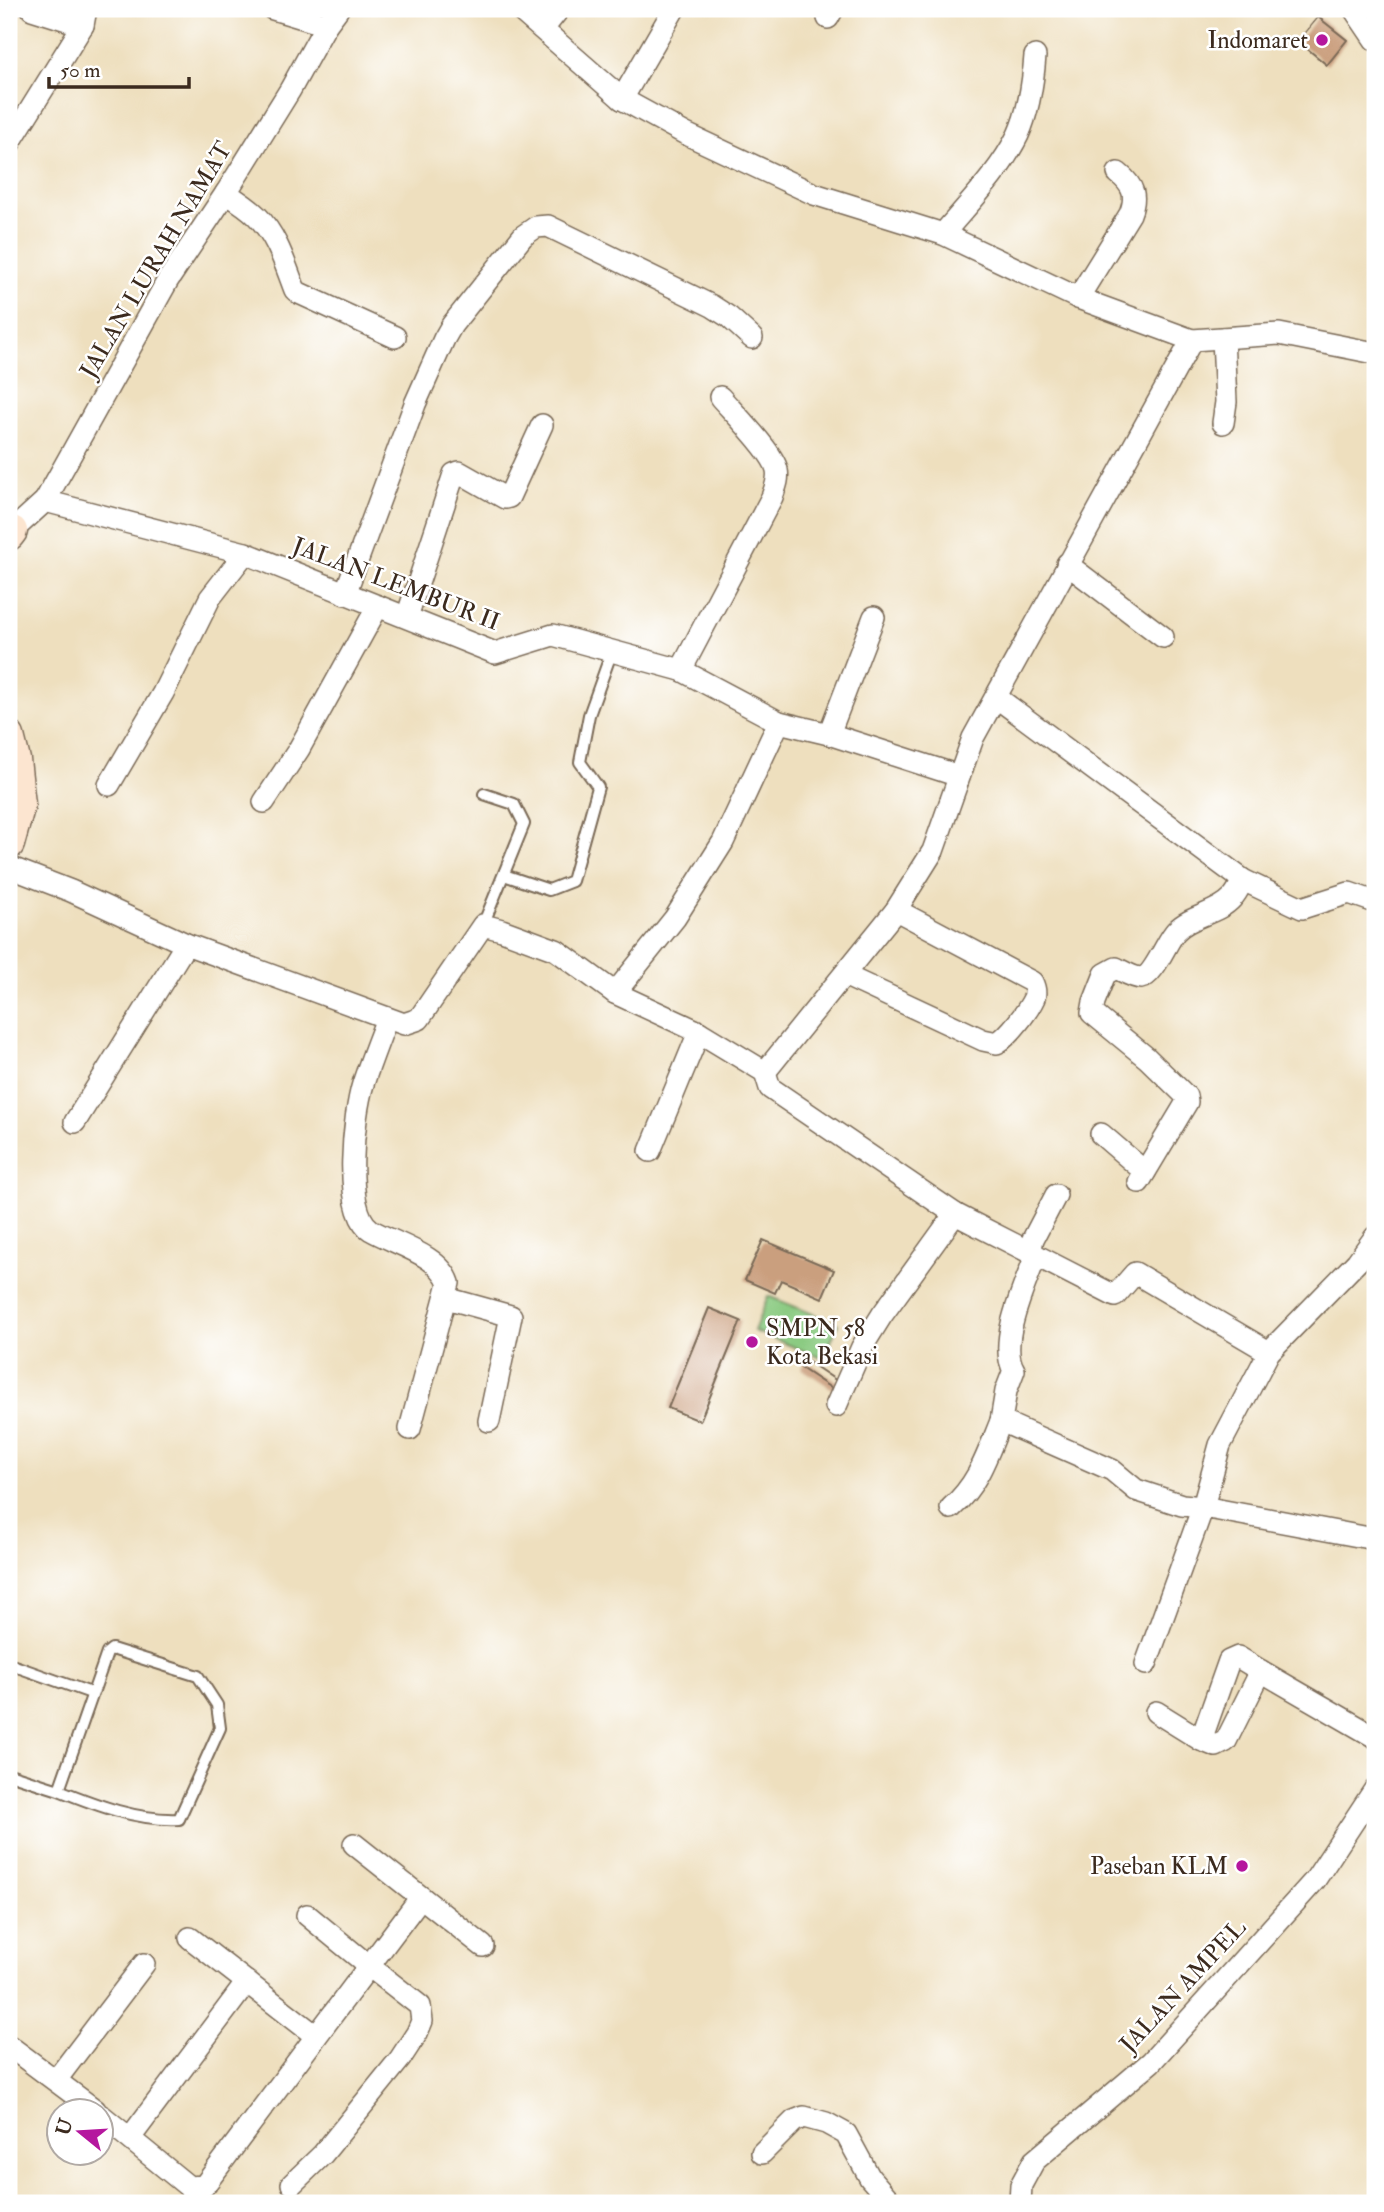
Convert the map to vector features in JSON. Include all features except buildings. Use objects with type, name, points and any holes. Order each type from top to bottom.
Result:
[{"type":"main road","points":[[9,736],[20,804],[9,844]]},
{"type":"street","points":[[9,144],[85,17],[32,9]]},
{"type":"street","points":[[273,9],[332,17]]},
{"type":"street","points":[[519,9],[622,99],[684,133],[814,194],[943,234],[1078,298],[1192,340],[1279,334],[1375,352]]},
{"type":"street","points":[[543,29],[559,9]]},
{"type":"street","points":[[622,99],[674,9]]},
{"type":"street","points":[[1354,9],[1375,40]]},
{"type":"street","name":"JALAN LURAH NAMAT","points":[[10,532],[46,501],[168,280],[226,193],[332,17]]},
{"type":"street","points":[[943,234],[1007,155],[1019,133],[1033,78],[1035,56]]},
{"type":"street","points":[[1078,298],[1130,214],[1134,202],[1134,191],[1118,173]]},
{"type":"street","points":[[226,193],[256,214],[266,226],[275,239],[295,290],[395,337]]},
{"type":"street","points":[[345,594],[415,404],[443,339],[523,236],[536,226],[548,226],[712,306],[730,317],[752,338]]},
{"type":"street","points":[[1223,338],[1226,402],[1223,423]]},
{"type":"street","points":[[765,1072],[896,910],[933,851],[973,738],[1192,340]]},
{"type":"street","points":[[681,670],[778,481],[777,467],[767,452],[720,397]]},
{"type":"street","points":[[407,617],[453,474],[459,472],[505,498],[509,497],[542,425]]},
{"type":"street","name":"JALAN LEMBUR II","points":[[46,501],[245,553],[495,653],[553,635],[681,670],[779,722],[829,734],[959,776]]},
{"type":"street","points":[[109,785],[163,693],[210,598],[245,553]]},
{"type":"street","points":[[1067,564],[1163,637]]},
{"type":"street","points":[[264,802],[299,749],[378,606]]},
{"type":"street","points":[[829,734],[874,617]]},
{"type":"street","points":[[996,697],[1243,880],[1302,908],[1349,892],[1375,902]]},
{"type":"street","points":[[615,993],[675,918],[723,842],[779,722]]},
{"type":"street","points":[[9,867],[71,891],[186,944],[404,1024],[419,1019],[483,925],[556,950],[615,993],[699,1031],[765,1072],[770,1088],[955,1214],[1115,1296],[1135,1273],[1269,1352]]},
{"type":"street","points":[[1101,1134],[1142,1177],[1187,1101],[1186,1096],[1147,1058],[1092,1013],[1105,974],[1116,968],[1139,978],[1144,977],[1177,930],[1223,906],[1233,898],[1243,880]]},
{"type":"street","points":[[844,975],[983,1040],[997,1043],[1015,1025],[1034,998],[1032,982],[896,910]]},
{"type":"street","points":[[75,1122],[186,944]]},
{"type":"street","points":[[387,1018],[363,1085],[357,1112],[354,1197],[359,1214],[368,1228],[435,1262],[446,1274],[449,1283],[410,1429]]},
{"type":"street","points":[[650,1151],[699,1031]]},
{"type":"street","points":[[951,1508],[966,1495],[978,1477],[1001,1421],[1006,1391],[1014,1370],[1009,1362],[1009,1328],[1033,1254],[1033,1239],[1055,1195]]},
{"type":"street","points":[[836,1406],[862,1347],[875,1326],[955,1214]]},
{"type":"street","points":[[1146,1664],[1203,1507],[1220,1445],[1269,1352],[1357,1262],[1375,1237]]},
{"type":"street","points":[[446,1298],[511,1316],[489,1421]]},
{"type":"street","points":[[1001,1421],[1112,1470],[1136,1490],[1182,1505],[1375,1541]]},
{"type":"street","points":[[1201,1740],[1229,1661],[1238,1657],[1375,1737]]},
{"type":"street","points":[[1156,1712],[1201,1740],[1216,1746],[1226,1741],[1261,1671]]},
{"type":"street","name":"JALAN AMPEL","points":[[1020,2203],[1021,2185],[1034,2161],[1152,2062],[1315,1880],[1375,1789]]},
{"type":"street","points":[[354,1844],[483,1946]]},
{"type":"street","points":[[116,2127],[189,2186],[204,2186],[421,1897]]},
{"type":"street","points":[[292,2184],[323,2154],[378,2086],[418,2033],[422,2021],[420,2006],[307,1915]]},
{"type":"street","points":[[190,1938],[316,2036]]},
{"type":"street","points":[[56,2080],[144,1964]]},
{"type":"street","points":[[130,2138],[247,1982]]},
{"type":"street","points":[[9,2046],[77,2096]]},
{"type":"street","points":[[762,2152],[794,2121],[804,2117],[827,2123],[846,2134],[870,2178],[892,2203]]},
{"type":"lane","points":[[503,875],[549,890],[572,881],[598,788],[580,762],[589,715],[612,651]]},
{"type":"lane","points":[[483,925],[524,824],[514,804],[484,794]]},
{"type":"lane","points":[[9,1774],[85,1801],[157,1820],[178,1819],[219,1728],[216,1705],[198,1675],[111,1649],[91,1693],[59,1790]]},
{"type":"lane","points":[[9,1664],[91,1693]]},
{"type":"green space","points":[[768,1296],[838,1324],[824,1359],[754,1331]]},
{"type":"place","name":"Indomaret","points":[[1322,40]]},
{"type":"place","name":"SMPN 58 Kota Bekasi","points":[[752,1342]]},
{"type":"place","name":"Paseban KLM","points":[[1242,1866]]}]
